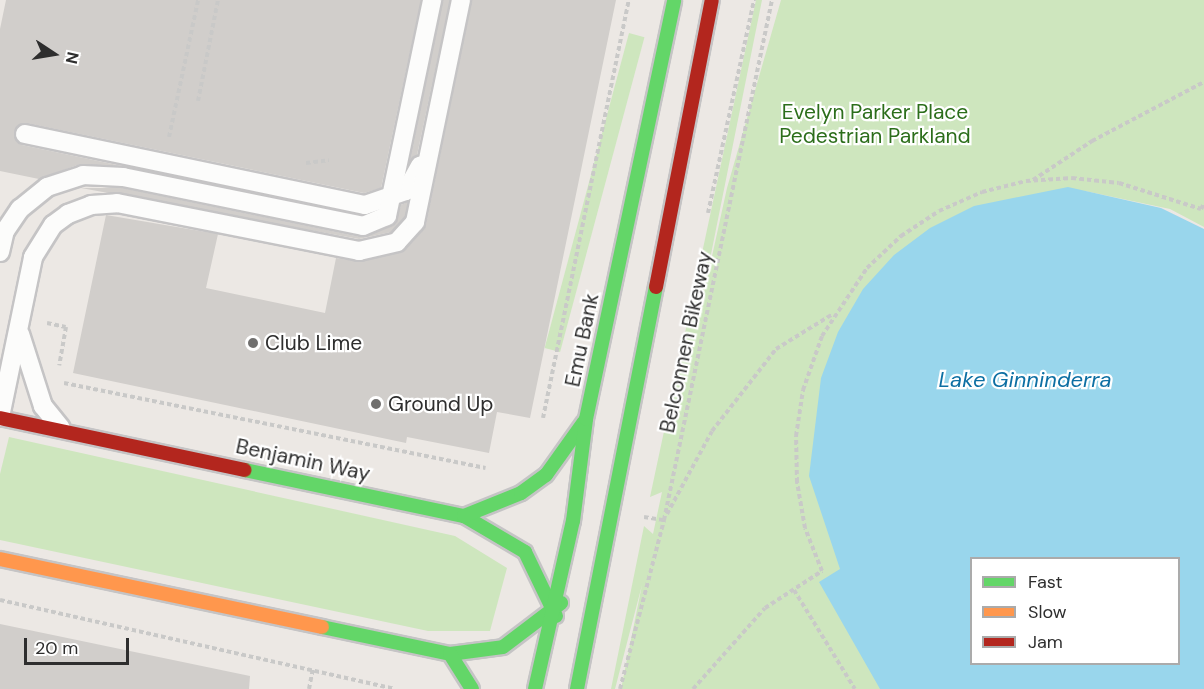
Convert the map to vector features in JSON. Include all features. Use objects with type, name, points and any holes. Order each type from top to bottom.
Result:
[{"type":"main road","name":"Emu Bank","points":[[535,689],[573,521],[586,419],[674,0]]},
{"type":"main road","points":[[577,689],[712,0]]},
{"type":"main road","name":"Benjamin Way","points":[[0,417],[464,516],[525,552],[562,631]]},
{"type":"main road","points":[[464,516],[521,493],[546,475],[586,419]]},
{"type":"main road","points":[[0,559],[450,654],[503,648],[554,610],[599,570]]},
{"type":"main road","points":[[571,651],[580,672]]},
{"type":"main road","points":[[450,654],[472,689]]},
{"type":"lane","points":[[0,252],[5,231],[20,209],[47,187],[83,175],[123,177],[363,226],[387,216],[432,0]]},
{"type":"lane","points":[[406,190],[400,175],[437,0]]},
{"type":"lane","points":[[25,134],[365,205],[406,190],[417,177],[455,0]]},
{"type":"lane","points":[[0,417],[33,257],[42,240],[68,214],[91,205],[117,203],[358,251],[397,242],[415,222],[461,0]]},
{"type":"lane","points":[[18,330],[43,406],[63,431]]},
{"type":"path","points":[[168,143],[198,0]]},
{"type":"path","points":[[198,101],[218,0]]},
{"type":"path","points":[[542,422],[629,0]]},
{"type":"path","name":"Belconnen Bikeway","points":[[620,689],[664,520],[772,0]]},
{"type":"path","points":[[1033,181],[1092,141],[1204,82]]},
{"type":"path","points":[[693,689],[765,608],[822,571],[805,528],[797,482],[796,436],[803,390],[834,314],[867,268],[901,236],[939,211],[982,192],[1033,181],[1119,183],[1201,209],[1204,204]]},
{"type":"path","points":[[644,516],[664,520],[712,431],[776,349],[834,314]]},
{"type":"path","points":[[58,370],[66,327]]},
{"type":"path","points":[[56,381],[496,470]]},
{"type":"path","points":[[794,590],[855,689]]},
{"type":"path","points":[[0,600],[314,669],[394,689]]},
{"type":"path","points":[[309,689],[314,669]]},
{"type":"green space","name":"Evelyn Parker Place Pedestrian Parkland","points":[[756,0],[762,0],[696,329],[727,188],[781,0],[1204,0],[1204,227],[1170,209],[1085,191],[883,689],[621,689],[642,585],[615,689],[611,689],[644,526],[653,534],[662,492],[650,497]]},
{"type":"green space","points":[[629,33],[644,37],[560,352],[545,348]]},
{"type":"green space","points":[[9,437],[455,536],[507,568],[490,631],[428,631],[0,540],[0,474]]},
{"type":"water","name":"Lake Ginninderra","points":[[1068,187],[1161,208],[1204,229],[1204,689],[880,689],[819,582],[840,569],[809,476],[821,378],[838,332],[863,289],[894,255],[930,228],[974,206]]},
{"type":"building","points":[[6,0],[421,0],[381,188],[364,193],[27,123],[14,131],[22,145],[122,166],[80,164],[39,179],[0,171],[0,29]]},
{"type":"building","points":[[443,0],[450,0],[417,155],[410,161]]},
{"type":"building","points":[[472,0],[616,0],[530,418],[497,412],[489,453],[407,437],[406,443],[73,373],[106,215],[218,234],[206,288],[325,313],[336,258],[361,262],[405,250],[426,224]]},
{"type":"building","points":[[81,188],[122,188],[361,237],[395,224],[401,205],[408,202],[405,217],[391,232],[359,239]]},
{"type":"building","points":[[0,624],[250,676],[249,689],[0,689]]},
{"type":"traffic: fast","points":[[535,689],[573,521],[586,419],[674,0]]},
{"type":"traffic: fast","points":[[577,689],[656,287]]},
{"type":"traffic: fast","points":[[464,516],[521,493],[546,475],[584,422]]},
{"type":"traffic: fast","points":[[245,470],[464,516],[525,552],[556,616]]},
{"type":"traffic: fast","points":[[322,627],[450,654],[503,647],[561,603]]},
{"type":"traffic: fast","points":[[450,654],[472,689]]},
{"type":"traffic: slow","points":[[0,559],[322,627]]},
{"type":"traffic: jam","points":[[656,287],[712,0]]},
{"type":"traffic: jam","points":[[0,418],[245,470]]},
{"type":"place","name":"Club Lime","points":[[253,343]]},
{"type":"place","name":"Ground Up","points":[[376,404]]}]
